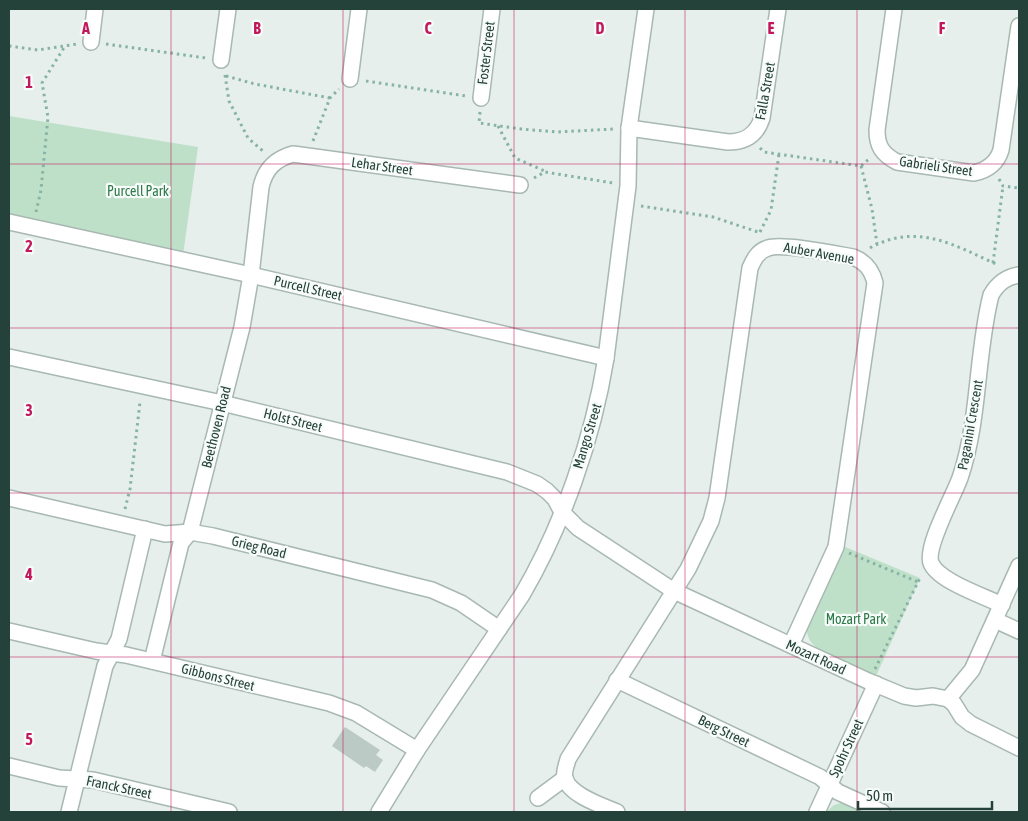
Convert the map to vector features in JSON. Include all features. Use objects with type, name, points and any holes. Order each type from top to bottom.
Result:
[{"type":"street","points":[[91,42],[95,9]]},
{"type":"street","points":[[221,60],[228,9]]},
{"type":"street","points":[[350,79],[359,9]]},
{"type":"street","name":"Foster Street","points":[[481,98],[492,9]]},
{"type":"street","name":"Mango Street","points":[[379,812],[417,750],[536,572],[562,512],[587,442],[602,384],[606,358],[628,186],[629,128],[646,9]]},
{"type":"street","name":"Falla Street","points":[[629,128],[728,142],[736,142],[749,137],[755,132],[762,118],[778,9]]},
{"type":"street","name":"Gabrieli Street","points":[[894,9],[877,130],[880,149],[897,162],[974,173],[991,166],[1001,150],[1019,26]]},
{"type":"street","name":"Lehar Street","points":[[276,161],[293,154],[520,185]]},
{"type":"street","name":"Beethoven Road","points":[[152,661],[181,543],[190,532],[242,327],[251,275],[262,187],[266,173],[276,161]]},
{"type":"street","name":"Purcell Street","points":[[9,222],[251,275],[606,358]]},
{"type":"street","name":"Auber Avenue","points":[[674,590],[688,570],[706,533],[714,510],[750,268],[756,255],[777,246],[853,256],[860,259],[871,269],[875,283],[836,547],[791,645]]},
{"type":"street","name":"Paganini Crescent","points":[[930,560],[936,535],[959,480],[969,448],[991,295],[1000,283],[1012,276],[1019,275]]},
{"type":"street","name":"Holst Street","points":[[9,357],[222,403],[507,472],[537,484],[554,499],[562,512]]},
{"type":"street","name":"Grieg Road","points":[[9,498],[165,534],[190,532],[213,536],[432,590],[461,603],[499,629]]},
{"type":"street","name":"Mozart Road","points":[[562,512],[578,528],[674,590],[872,683],[910,698],[934,696],[948,699]]},
{"type":"street","points":[[69,812],[105,666],[119,639],[145,530]]},
{"type":"street","points":[[930,560],[933,567],[947,578],[1002,605]]},
{"type":"street","points":[[1019,566],[972,670],[961,686],[948,699],[954,704],[962,717],[971,724],[1019,748]]},
{"type":"street","points":[[617,812],[579,794],[569,786],[565,778],[568,758],[674,590]]},
{"type":"street","points":[[995,620],[1019,631]]},
{"type":"street","name":"Gibbons Street","points":[[9,631],[96,651],[152,661],[329,704],[363,717],[417,750]]},
{"type":"street","name":"Berg Street","points":[[617,680],[820,777],[838,792],[882,812]]},
{"type":"street","name":"Spohr Street","points":[[817,812],[872,683]]},
{"type":"street","name":"Franck Street","points":[[9,766],[59,778],[93,780],[229,812]]},
{"type":"street","points":[[538,798],[565,778]]},
{"type":"path","points":[[9,46],[38,50],[91,42],[221,60],[230,101],[248,138],[276,161]]},
{"type":"path","points":[[33,227],[41,190],[48,117],[42,83],[65,46]]},
{"type":"path","points":[[226,76],[255,84],[330,98]]},
{"type":"path","points":[[308,156],[330,98],[350,79],[481,98],[479,123],[557,132],[629,128]]},
{"type":"path","points":[[498,126],[515,158],[547,172],[628,186]]},
{"type":"path","points":[[749,137],[764,152],[861,166]]},
{"type":"path","points":[[861,166],[880,149]]},
{"type":"path","points":[[760,232],[771,210],[779,154]]},
{"type":"path","points":[[861,166],[872,209],[876,244]]},
{"type":"path","points":[[991,166],[1003,186],[993,263]]},
{"type":"path","points":[[520,185],[547,172]]},
{"type":"path","points":[[1003,186],[1019,188]]},
{"type":"path","points":[[626,204],[713,216],[760,232],[777,246]]},
{"type":"path","points":[[853,256],[876,244],[910,235],[950,242],[1019,275]]},
{"type":"path","points":[[121,524],[130,489],[142,386]]},
{"type":"path","points":[[836,547],[918,582]]},
{"type":"path","points":[[872,683],[930,560]]},
{"type":"green space","name":"Purcell Park","points":[[9,116],[198,147],[183,255],[9,217]]},
{"type":"green space","name":"Mozart Park","points":[[843,546],[920,578],[876,676],[817,648],[811,643],[807,634],[807,623]]},
{"type":"green space","points":[[848,803],[869,812],[826,812],[834,805]]},
{"type":"building","points":[[345,727],[380,750],[376,755],[383,760],[375,772],[366,766],[364,768],[332,746]]}]
